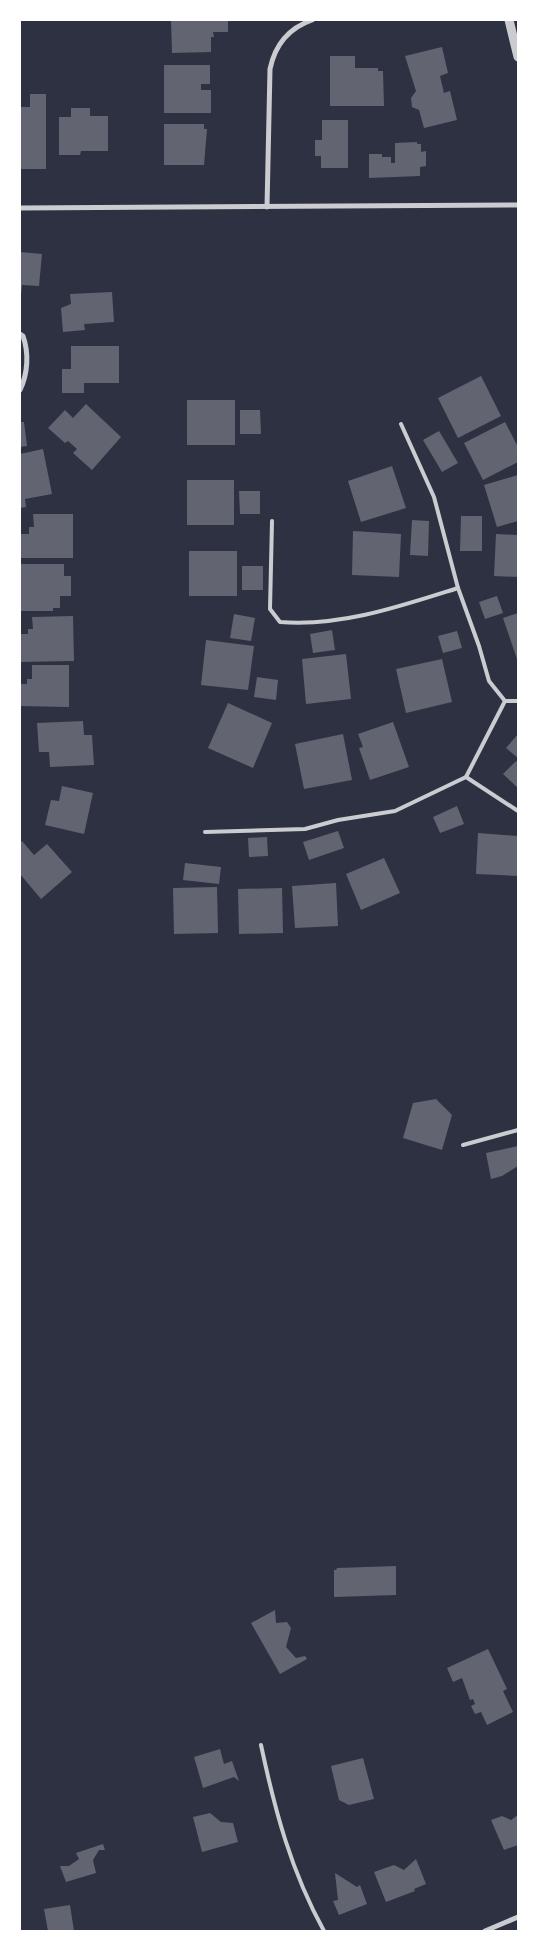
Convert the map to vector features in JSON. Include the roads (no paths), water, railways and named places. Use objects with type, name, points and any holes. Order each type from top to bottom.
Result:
[{"type":"street","points":[[267,207],[270,69],[273,55],[287,34],[299,24],[312,20]]},
{"type":"street","points":[[509,20],[518,57]]},
{"type":"street","points":[[20,208],[518,205]]},
{"type":"street","points":[[20,334],[23,336],[27,346],[25,380],[20,390]]},
{"type":"street","points":[[485,1931],[518,1917]]},
{"type":"lane","points":[[401,424],[434,497],[458,588],[479,646],[489,681],[505,701]]},
{"type":"lane","points":[[272,521],[270,609],[280,622],[318,622],[360,616],[458,588]]},
{"type":"lane","points":[[505,701],[518,701]]},
{"type":"lane","points":[[205,832],[305,829],[338,820],[395,811],[466,777],[505,701]]},
{"type":"lane","points":[[466,777],[518,812]]},
{"type":"lane","points":[[463,1145],[518,1130]]},
{"type":"lane","points":[[261,1745],[274,1807],[295,1872],[324,1931]]}]
